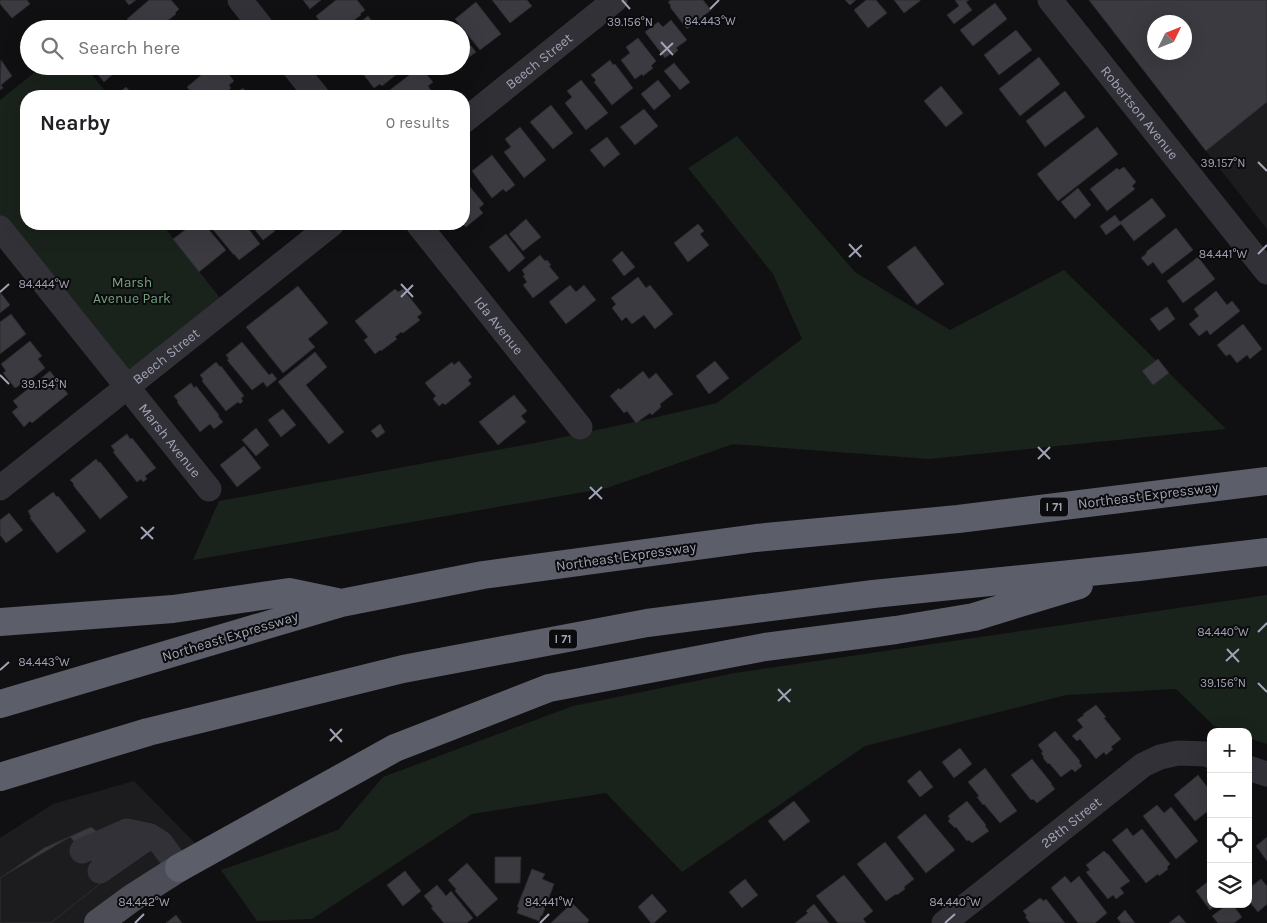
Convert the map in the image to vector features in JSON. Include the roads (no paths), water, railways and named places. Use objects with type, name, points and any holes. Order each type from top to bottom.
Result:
[{"type":"highway","name":"Northeast Expressway","points":[[0,704],[341,603],[483,575],[746,539],[958,519],[1267,481]]},
{"type":"highway","name":"I 71","points":[[0,777],[148,732],[394,672],[647,623],[873,594],[1139,568],[1267,552]]},
{"type":"highway","points":[[179,868],[395,748],[549,688],[765,647],[974,618],[1139,568]]},
{"type":"highway","points":[[0,622],[173,609],[289,592],[341,603]]},
{"type":"main road","points":[[98,923],[132,898],[179,868]]},
{"type":"street","points":[[240,0],[256,20]]},
{"type":"street","name":"Beech Street","points":[[470,116],[615,0]]},
{"type":"street","name":"Robertson Avenue","points":[[1050,0],[1267,272]]},
{"type":"street","points":[[300,75],[312,90]]},
{"type":"street","name":"Marsh Avenue","points":[[0,228],[209,489]]},
{"type":"street","name":"Beech Street","points":[[0,488],[324,230]]},
{"type":"street","name":"Ida Avenue","points":[[423,230],[580,427]]},
{"type":"street","name":"28th Street","points":[[944,923],[1142,765],[1160,757],[1178,753],[1207,754]]},
{"type":"street","points":[[1252,769],[1267,774]]},
{"type":"street","points":[[82,850],[127,831],[150,836],[161,844],[179,868]]},
{"type":"street","points":[[100,871],[150,836]]},
{"type":"park label","name":"Marsh Avenue Park","points":[[132,290]]}]
